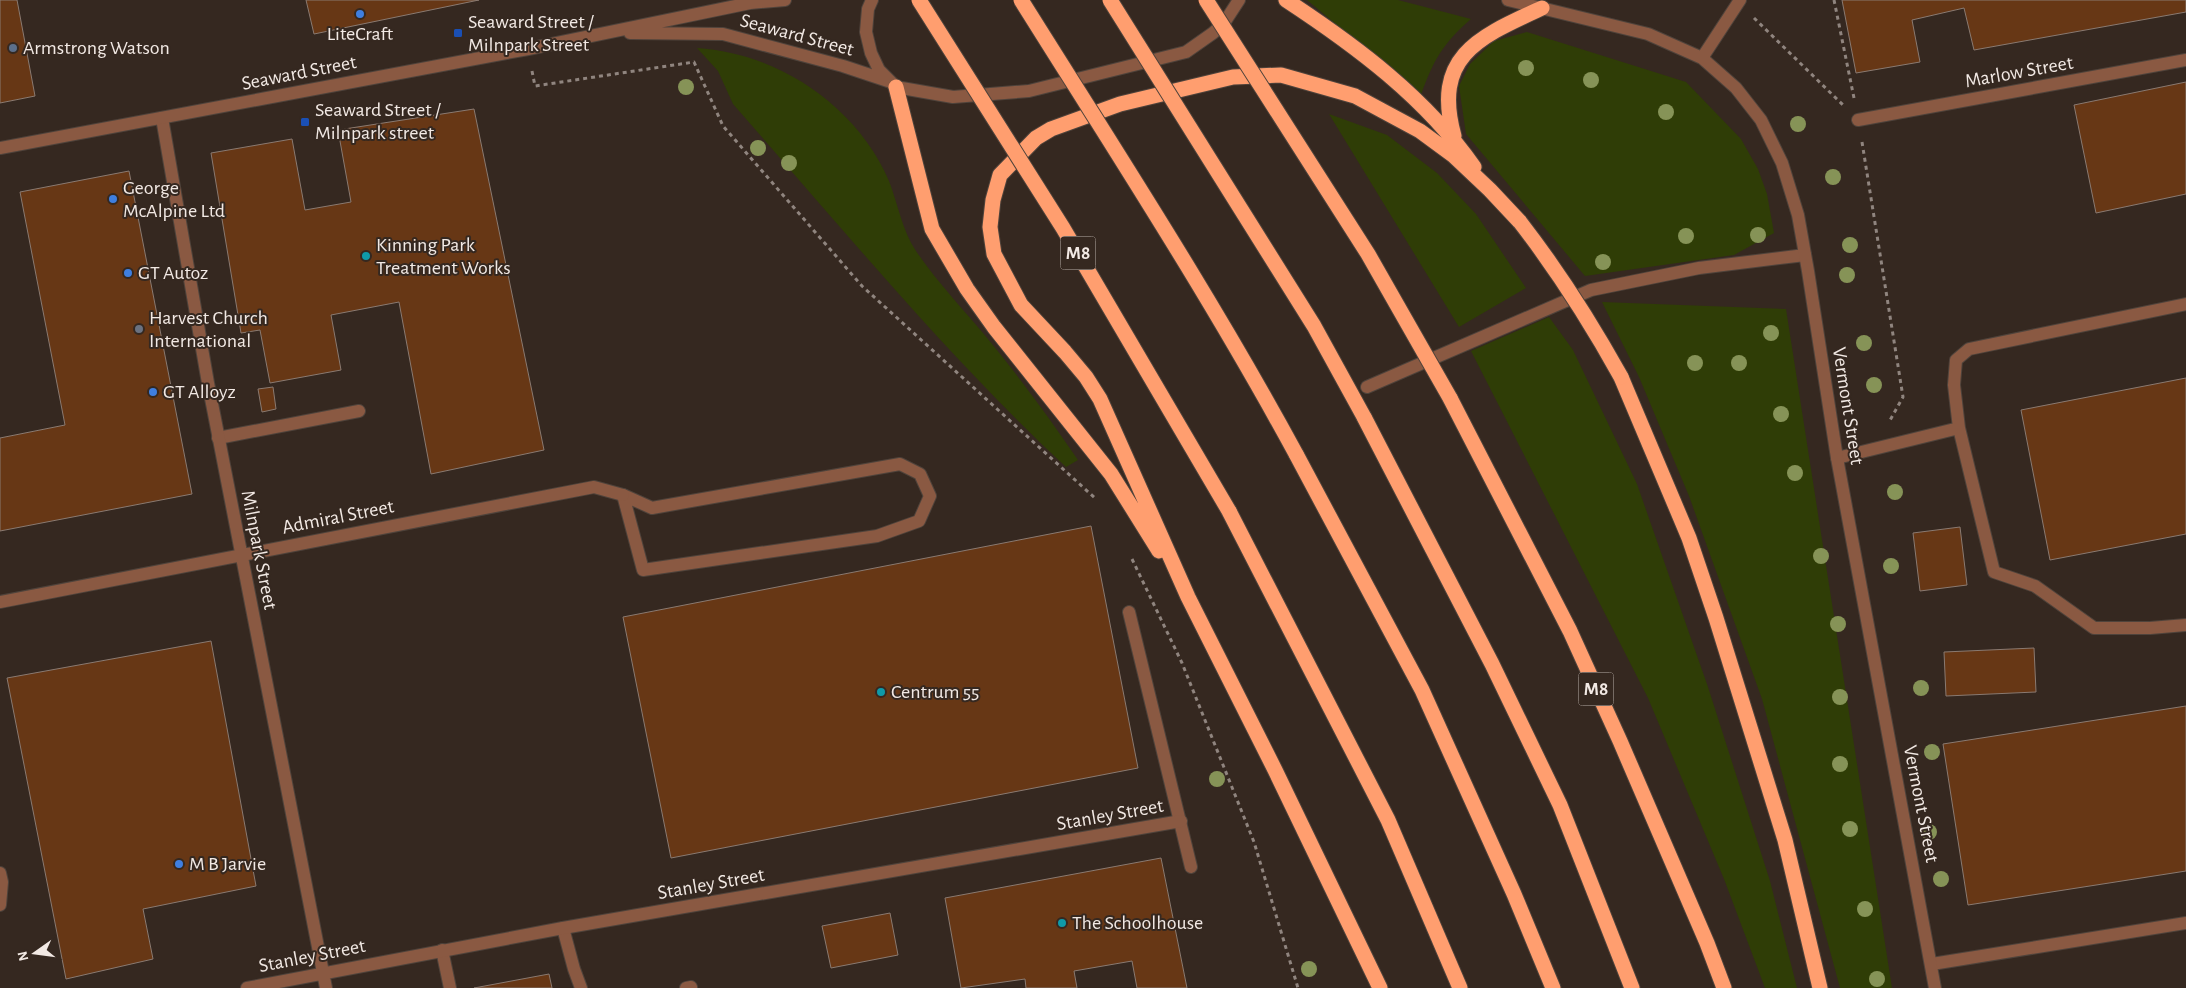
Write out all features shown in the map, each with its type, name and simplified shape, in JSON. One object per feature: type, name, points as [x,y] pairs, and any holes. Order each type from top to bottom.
[{"type":"highway","name":"M8","points":[[919,0],[1063,228],[1229,511],[1388,820],[1460,988]]},
{"type":"highway","points":[[1021,0],[1143,192],[1253,374],[1422,690],[1514,894],[1553,988]]},
{"type":"highway","points":[[1110,0],[1314,326],[1364,417],[1492,664],[1560,805],[1632,988]]},
{"type":"highway","name":"M8","points":[[1206,0],[1368,254],[1450,398],[1570,631],[1620,741],[1707,943],[1724,988]]},
{"type":"highway","points":[[1286,0],[1331,30],[1377,65],[1454,138],[1490,190]]},
{"type":"highway","points":[[1454,138],[1447,113],[1447,91],[1456,66],[1471,48],[1495,30],[1542,8]]},
{"type":"highway","points":[[1380,988],[1280,779],[1188,597],[1100,399],[1086,377],[1065,352],[1021,305],[994,254],[990,227],[992,200],[1000,175],[1036,138],[1051,130],[1120,104],[1233,77],[1281,75],[1354,96],[1420,131],[1454,156],[1490,190],[1520,222],[1550,260],[1621,377],[1689,538],[1785,840],[1820,988]]},
{"type":"highway","points":[[892,84],[932,229],[967,289],[994,327],[1111,474],[1188,597]]},
{"type":"street","name":"Seaward Street","points":[[0,148],[528,48],[750,3],[785,0]]},
{"type":"street","points":[[872,0],[868,9],[866,32],[871,53],[879,70],[892,84]]},
{"type":"street","name":"Seaward Street","points":[[605,33],[723,34],[843,66],[892,84],[953,97],[1030,91],[1186,52],[1204,42],[1224,23],[1239,0]]},
{"type":"street","name":"Vermont Street","points":[[1508,0],[1648,34],[1702,58],[1736,88],[1761,120],[1782,163],[1798,215],[1837,458],[1935,988]]},
{"type":"street","points":[[1702,58],[1740,2]]},
{"type":"street","name":"Marlow Street","points":[[1858,120],[2186,60]]},
{"type":"street","name":"Milnpark Street","points":[[162,118],[218,438],[326,988]]},
{"type":"street","points":[[1367,387],[1591,290],[1699,268],[1805,255]]},
{"type":"street","points":[[2186,304],[1969,349],[1956,360],[1954,385],[1958,428],[1994,572],[2035,586],[2094,628],[2150,628],[2186,625]]},
{"type":"street","points":[[218,438],[359,411]]},
{"type":"street","points":[[1837,458],[1958,428]]},
{"type":"street","name":"Admiral Street","points":[[0,602],[594,487],[623,495],[652,508],[900,464],[920,474],[930,496],[918,521],[877,536],[643,570],[623,495]]},
{"type":"street","points":[[1129,612],[1191,867]]},
{"type":"street","name":"Stanley Street","points":[[247,988],[563,928],[1181,822]]},
{"type":"street","points":[[0,873],[2,882],[0,905]]},
{"type":"street","points":[[1932,964],[2186,923]]},
{"type":"street","points":[[563,928],[581,988]]},
{"type":"street","points":[[442,950],[450,988]]},
{"type":"path","points":[[1834,0],[1858,120],[1903,397],[1873,449]]},
{"type":"path","points":[[1740,2],[1858,120]]},
{"type":"path","points":[[528,48],[535,86],[694,62],[723,126],[862,286],[1103,506]]},
{"type":"path","points":[[1131,557],[1182,664],[1254,842],[1298,988]]},
{"type":"green space","points":[[1307,0],[1398,0],[1471,19],[1453,36],[1440,53],[1421,95]]},
{"type":"green space","points":[[1527,32],[1686,82],[1741,139],[1758,169],[1767,194],[1774,233],[1734,255],[1585,276],[1466,134],[1459,86],[1470,64],[1494,41]]},
{"type":"green space","points":[[697,48],[727,52],[757,60],[785,73],[811,88],[836,107],[857,129],[875,154],[889,181],[904,226],[916,251],[1012,369],[1078,460],[1066,467],[936,335],[733,104],[718,71]]},
{"type":"green space","points":[[1329,114],[1387,135],[1437,173],[1476,214],[1526,288],[1459,327]]},
{"type":"green space","points":[[1602,302],[1786,309],[1892,988],[1840,988],[1762,699],[1689,496],[1639,377]]},
{"type":"green space","points":[[1549,317],[1573,350],[1637,484],[1708,687],[1770,881],[1797,988],[1765,988],[1724,879],[1648,698],[1471,351]]},
{"type":"building","name":"Armstrong Watson","points":[[0,0],[17,0],[35,96],[0,103]]},
{"type":"building","name":"LiteCraft","points":[[306,0],[479,0],[314,34]]},
{"type":"building","points":[[1842,0],[2186,0],[2186,12],[1974,50],[1964,8],[1912,20],[1920,62],[1856,73]]},
{"type":"building","points":[[2186,82],[2186,194],[2096,213],[2074,105]]},
{"type":"building","name":"Kinning Park Treatment Works","points":[[474,109],[544,450],[431,474],[399,302],[331,315],[341,370],[270,383],[260,330],[241,333],[211,153],[292,139],[305,210],[351,202],[338,130]]},
{"type":"building","points":[[129,171],[192,494],[0,531],[0,438],[65,425],[20,192]]},
{"type":"building","points":[[2186,378],[2186,534],[2050,560],[2021,410]]},
{"type":"building","points":[[273,387],[276,409],[262,412],[258,389]]},
{"type":"building","name":"Centrum 55","points":[[1091,526],[1138,768],[671,858],[623,617]]},
{"type":"building","points":[[1960,527],[1967,585],[1920,591],[1913,533]]},
{"type":"building","points":[[211,641],[256,886],[143,909],[153,959],[66,979],[7,678]]},
{"type":"building","points":[[2034,648],[2036,692],[1946,696],[1944,652]]},
{"type":"building","points":[[2186,706],[2186,871],[1968,905],[1943,744]]},
{"type":"building","name":"The Schoolhouse","points":[[1161,858],[1187,988],[1137,988],[1132,961],[1074,971],[1077,988],[1026,988],[1025,979],[961,988],[945,898]]},
{"type":"building","points":[[890,913],[898,955],[831,968],[822,926]]},
{"type":"building","points":[[549,974],[552,988],[474,988]]},
{"type":"place","name":"LiteCraft","points":[[360,14]]},
{"type":"place","name":"Seaward Street / Milnpark Street","points":[[458,33]]},
{"type":"place","name":"Armstrong Watson","points":[[13,48]]},
{"type":"place","name":"Seaward Street / Milnpark street","points":[[305,122]]},
{"type":"place","name":"George McAlpine Ltd","points":[[113,199]]},
{"type":"place","name":"Kinning Park Treatment Works","points":[[366,256]]},
{"type":"place","name":"GT Autoz","points":[[128,273]]},
{"type":"place","name":"Harvest Church International","points":[[139,329]]},
{"type":"place","name":"GT Alloyz","points":[[153,392]]},
{"type":"place","name":"Centrum 55","points":[[881,692]]},
{"type":"place","name":"M B Jarvie","points":[[179,864]]},
{"type":"place","name":"The Schoolhouse","points":[[1062,923]]}]
